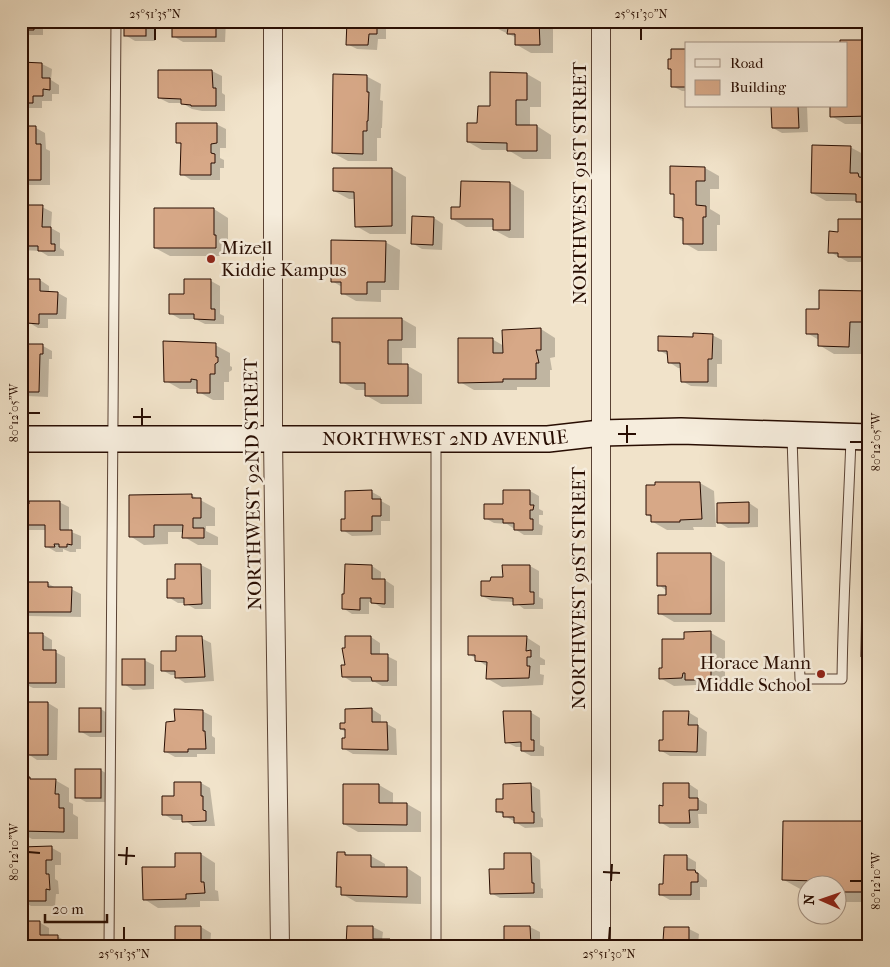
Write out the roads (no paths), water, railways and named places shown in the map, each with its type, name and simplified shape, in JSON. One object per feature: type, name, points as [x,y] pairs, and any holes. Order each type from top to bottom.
[{"type":"street","name":"NORTHWEST 92ND STREET","points":[[273,21],[273,439],[280,946]]},
{"type":"street","name":"NORTHWEST 91ST STREET","points":[[601,21],[601,946]]},
{"type":"street","name":"NORTHWEST 2ND AVENUE","points":[[21,439],[548,439],[601,433],[700,432],[860,436]]},
{"type":"lane","points":[[109,946],[116,21]]},
{"type":"lane","points":[[792,434],[800,679],[842,679],[843,585],[860,436]]},
{"type":"lane","points":[[436,439],[436,946]]},
{"type":"place","name":"Mizell Kiddie Kampus","points":[[211,259]]},
{"type":"place","name":"Horace Mann Middle School","points":[[821,674]]}]
